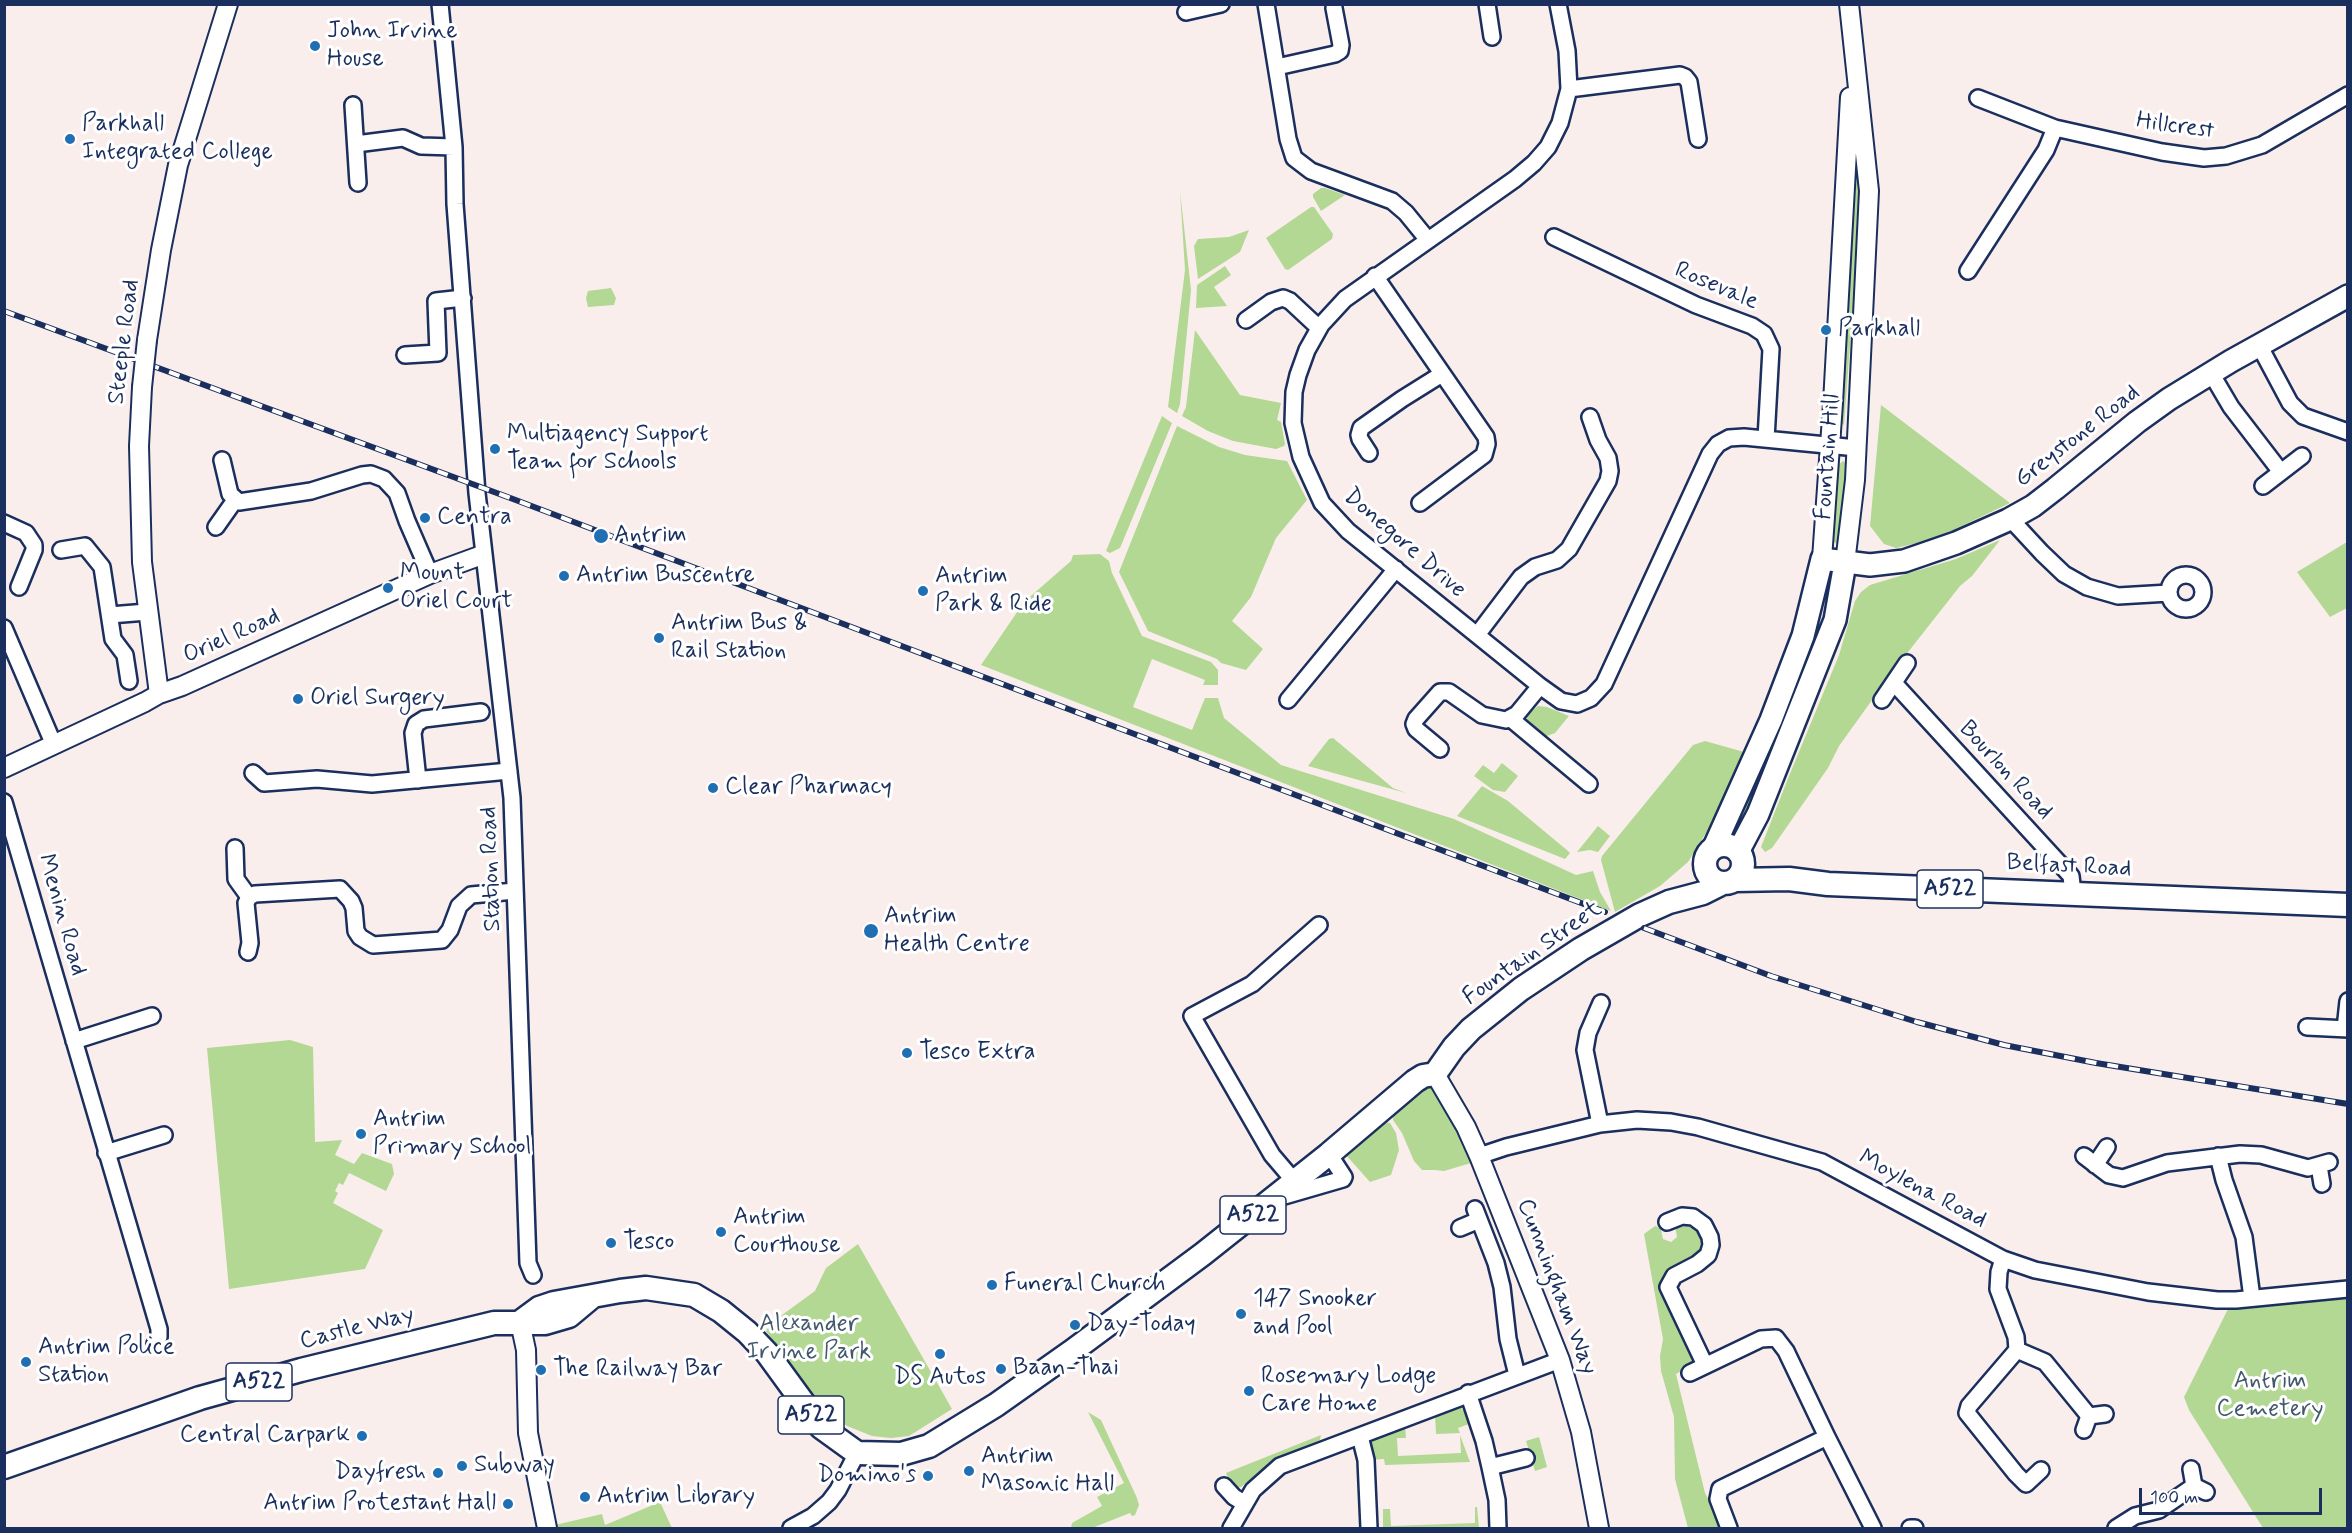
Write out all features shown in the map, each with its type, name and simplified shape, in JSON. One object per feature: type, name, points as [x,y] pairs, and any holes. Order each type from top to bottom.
[{"type":"main road","name":"Greystone Road","points":[[1822,559],[1870,565],[1904,561],[1956,543],[2012,518],[2055,489],[2137,422],[2211,373],[2348,296]]},
{"type":"main road","name":"Fountain Hill","points":[[1709,853],[1771,720],[1803,636],[1822,559]]},
{"type":"main road","name":"Fountain Hill","points":[[1740,854],[1835,620],[1845,563]]},
{"type":"main road","name":"A522","points":[[1709,853],[1726,845],[1740,854]]},
{"type":"main road","points":[[1709,853],[1704,865],[1708,876],[1718,882],[1729,882],[1743,867],[1740,854]]},
{"type":"main road","name":"Fountain Street","points":[[1669,902],[1693,877],[1709,853]]},
{"type":"main road","name":"Belfast Road","points":[[1740,854],[1759,867],[1788,879]]},
{"type":"main road","name":"Belfast Road","points":[[1729,882],[1788,879],[1828,884],[2348,905]]},
{"type":"main road","name":"Fountain Street","points":[[857,1453],[901,1454],[929,1446],[996,1405],[1068,1355],[1295,1182],[1415,1081],[1423,1076],[1435,1074],[1454,1047],[1471,1029],[1552,967],[1640,915],[1669,902],[1703,893],[1729,882]]},
{"type":"main road","name":"Castle Way","points":[[4,1467],[212,1395],[494,1323],[520,1322],[539,1308],[554,1303],[646,1288],[694,1295],[747,1332],[767,1353],[825,1432],[857,1453]]},
{"type":"street","name":"Steeple Road","points":[[159,694],[147,612],[139,516],[142,387],[161,250],[178,165],[228,4]]},
{"type":"street","points":[[405,355],[438,353],[436,301],[463,298],[455,204],[454,147],[440,4]]},
{"type":"street","points":[[1186,12],[1221,4]]},
{"type":"street","points":[[1266,4],[1289,142],[1297,161],[1311,171],[1392,201],[1406,213],[1428,240]]},
{"type":"street","points":[[1487,4],[1492,38]]},
{"type":"street","name":"Donegore Drive","points":[[1558,4],[1567,51],[1569,89],[1558,130],[1540,156],[1515,179],[1345,299],[1319,328],[1304,358],[1294,392],[1293,423],[1301,457],[1316,494],[1331,514],[1396,569],[1557,699],[1573,704],[1585,702],[1604,684],[1712,451],[1720,442],[1729,438],[1744,437],[1857,448]]},
{"type":"street","name":"Fountain Hill","points":[[1845,563],[1857,448],[1869,191],[1849,4]]},
{"type":"street","points":[[1277,67],[1340,51],[1341,45],[1334,8]]},
{"type":"street","name":"Fountain Hill","points":[[1822,559],[1831,444],[1854,46]]},
{"type":"street","points":[[1569,89],[1680,75],[1689,82],[1698,139]]},
{"type":"street","name":"Hillcrest","points":[[1978,98],[2055,128],[2195,158],[2226,156],[2262,145],[2348,95]]},
{"type":"street","points":[[353,105],[358,183]]},
{"type":"street","points":[[1968,271],[2046,150],[2055,128]]},
{"type":"street","points":[[356,144],[404,138],[421,146],[454,147]]},
{"type":"street","name":"Rosevale","points":[[1554,237],[1696,305],[1752,326],[1764,334],[1771,349],[1766,439]]},
{"type":"street","points":[[1375,276],[1486,437],[1484,455],[1420,503]]},
{"type":"street","name":"Station Road","points":[[463,298],[482,555],[512,798],[528,1263],[533,1275]]},
{"type":"street","points":[[1246,320],[1271,302],[1283,298],[1292,303],[1319,328]]},
{"type":"street","points":[[2259,345],[2290,404],[2303,416],[2348,432]]},
{"type":"street","points":[[2211,373],[2231,407],[2281,472]]},
{"type":"street","points":[[1369,453],[1360,439],[1362,428],[1402,399],[1443,374]]},
{"type":"street","points":[[1478,635],[1521,577],[1535,567],[1557,560],[1569,549],[1608,481],[1610,471],[1608,458],[1598,440],[1590,417]]},
{"type":"street","points":[[2263,486],[2302,456]]},
{"type":"street","points":[[222,460],[228,488],[235,500],[244,503],[311,491],[362,475],[377,476],[388,482],[397,493],[406,521],[430,574]]},
{"type":"street","points":[[216,527],[235,500]]},
{"type":"street","points":[[2012,518],[2042,553],[2064,574],[2087,587],[2118,596],[2169,593]]},
{"type":"street","points":[[4,524],[26,533],[34,545],[19,587]]},
{"type":"street","points":[[61,550],[85,546],[102,567],[113,639],[126,657],[129,681]]},
{"type":"street","name":"Oriel Road","points":[[4,768],[159,694],[182,686],[430,574],[482,555]]},
{"type":"street","points":[[1288,700],[1396,569]]},
{"type":"street","points":[[110,615],[147,612]]},
{"type":"street","points":[[4,628],[54,745]]},
{"type":"street","points":[[1882,699],[1907,663]]},
{"type":"street","name":"Bourlon Road","points":[[1894,683],[2071,876],[2073,893]]},
{"type":"street","points":[[1440,749],[1416,729],[1414,724],[1440,692],[1449,692],[1474,711],[1489,718],[1502,720],[1511,719],[1524,707],[1540,686]]},
{"type":"street","points":[[418,780],[413,733],[416,724],[424,719],[481,712]]},
{"type":"street","points":[[1511,719],[1589,784]]},
{"type":"street","points":[[254,773],[264,783],[317,778],[364,784],[509,771]]},
{"type":"street","name":"Menin Road","points":[[4,802],[159,1329],[159,1337],[155,1344]]},
{"type":"street","points":[[235,848],[236,879],[249,897]]},
{"type":"street","points":[[248,952],[250,943],[246,903],[249,897],[255,894],[340,889],[354,908],[356,931],[360,937],[373,945],[442,940],[450,930],[459,906],[471,895],[515,891]]},
{"type":"street","points":[[1295,1182],[1272,1155],[1192,1016],[1252,984],[1319,925]]},
{"type":"street","points":[[2307,1027],[2346,1029],[2348,1001]]},
{"type":"street","points":[[1600,1124],[1585,1046],[1601,1003]]},
{"type":"street","points":[[74,1041],[152,1016]]},
{"type":"street","name":"Cunningham Way","points":[[1435,1074],[1466,1127],[1479,1156],[1560,1359],[1581,1432],[1599,1528]]},
{"type":"street","name":"Moylena Road","points":[[1479,1156],[1600,1124],[1637,1120],[1698,1127],[1822,1162],[2003,1259],[2035,1270],[2148,1292],[2217,1300],[2348,1289]]},
{"type":"street","points":[[106,1153],[164,1135]]},
{"type":"street","points":[[2107,1147],[2090,1160],[2109,1175],[2123,1178],[2167,1163],[2253,1154],[2284,1160],[2302,1167],[2324,1164],[2322,1184]]},
{"type":"street","name":"Fountain Street","points":[[1273,1199],[1343,1179],[1344,1177],[1329,1154]]},
{"type":"street","points":[[2218,1156],[2244,1237],[2252,1298]]},
{"type":"street","points":[[1460,1228],[1477,1214],[1496,1263],[1502,1287],[1508,1339],[1517,1375]]},
{"type":"street","points":[[1667,1222],[1682,1216],[1693,1217],[1704,1225],[1710,1237],[1711,1245],[1708,1255],[1697,1264],[1674,1276],[1668,1287],[1705,1365]]},
{"type":"street","points":[[2003,1259],[1999,1272],[1998,1289],[2016,1337],[2017,1350],[1969,1406],[1967,1413],[2026,1484],[2042,1470]]},
{"type":"street","points":[[520,1322],[526,1350],[528,1425],[535,1459],[535,1476],[547,1528]]},
{"type":"street","points":[[1690,1373],[1761,1340],[1776,1338],[1786,1351],[1873,1528]]},
{"type":"street","points":[[2017,1350],[2044,1362],[2093,1420]]},
{"type":"street","points":[[1231,1528],[1244,1503],[1261,1482],[1281,1466],[1560,1359]]},
{"type":"street","points":[[1468,1393],[1490,1467],[1497,1500],[1498,1528]]},
{"type":"street","points":[[1360,1436],[1366,1460],[1369,1528]]},
{"type":"street","points":[[1729,1528],[1718,1499],[1718,1492],[1723,1487],[1827,1437]]},
{"type":"street","points":[[791,1528],[813,1516],[829,1502],[838,1490],[857,1453]]},
{"type":"street","points":[[1490,1467],[1526,1458]]},
{"type":"street","points":[[2116,1528],[2135,1516],[2159,1510],[2200,1489],[2191,1469]]},
{"type":"street","points":[[1224,1486],[1234,1497],[1244,1503]]},
{"type":"street","points":[[1910,1528],[1915,1528]]},
{"type":"green space","points":[[1856,129],[1859,129],[1862,235],[1852,319],[1844,425],[1839,422]]},
{"type":"green space","points":[[1321,188],[1345,195],[1321,211],[1313,194]]},
{"type":"green space","points":[[1180,191],[1191,290],[1180,404],[1177,413],[1168,407],[1185,270]]},
{"type":"green space","points":[[1314,207],[1333,234],[1332,239],[1288,270],[1285,269],[1266,238]]},
{"type":"green space","points":[[1249,230],[1240,252],[1198,279],[1194,246],[1198,239],[1229,237]]},
{"type":"green space","points":[[1225,266],[1231,275],[1214,287],[1227,306],[1196,308],[1197,285]]},
{"type":"green space","points":[[611,288],[616,298],[614,305],[588,307],[586,298],[588,291]]},
{"type":"green space","points":[[1195,330],[1240,395],[1281,403],[1277,420],[1281,422],[1284,446],[1276,449],[1233,441],[1208,431],[1182,416],[1186,407]]},
{"type":"green space","points":[[1881,405],[2010,503],[1934,539],[1896,548],[1884,544],[1870,526]]},
{"type":"green space","points":[[1162,416],[1172,423],[1120,548],[1110,553],[1106,551]]},
{"type":"green space","points":[[1177,426],[1219,447],[1245,455],[1287,461],[1307,500],[1276,538],[1251,597],[1232,621],[1263,649],[1246,670],[1221,663],[1217,659],[1148,631],[1119,572]]},
{"type":"green space","points":[[1843,461],[1849,466],[1841,544],[1838,545],[1832,540],[1836,467]]},
{"type":"green space","points":[[2000,540],[1972,576],[1960,586],[1890,675],[1839,746],[1828,768],[1772,848],[1765,852],[1761,847],[1839,655],[1855,601],[1861,592],[1870,585],[1956,559]]},
{"type":"green space","points":[[2347,542],[2347,608],[2330,617],[2297,572]]},
{"type":"green space","points":[[1100,554],[1109,561],[1112,573],[1142,636],[1211,662],[1218,670],[1218,685],[1203,685],[1205,680],[1152,659],[1133,707],[1192,730],[1205,698],[1218,698],[1224,718],[1281,765],[1454,819],[1576,875],[1593,871],[1600,892],[1611,911],[981,665],[1024,602],[1071,561],[1073,555]]},
{"type":"green space","points":[[1832,581],[1829,615],[1737,839],[1732,838],[1730,836],[1809,659],[1824,615]]},
{"type":"green space","points":[[1538,706],[1547,707],[1569,716],[1555,733],[1544,737],[1527,723],[1527,715]]},
{"type":"green space","points":[[1333,738],[1393,788],[1406,793],[1308,766],[1329,739]]},
{"type":"green space","points":[[1705,741],[1744,752],[1709,828],[1688,862],[1660,886],[1615,912],[1601,860],[1602,856],[1693,745]]},
{"type":"green space","points":[[1502,763],[1518,776],[1505,792],[1493,790],[1474,776],[1483,765],[1494,773]]},
{"type":"green space","points":[[1482,786],[1508,801],[1570,853],[1565,859],[1457,816]]},
{"type":"green space","points":[[1598,826],[1610,836],[1598,852],[1590,850],[1577,852]]},
{"type":"green space","points":[[290,1040],[313,1047],[315,1142],[342,1140],[335,1155],[354,1164],[362,1153],[392,1164],[394,1174],[386,1191],[349,1173],[343,1185],[339,1183],[335,1191],[338,1193],[333,1203],[383,1230],[365,1269],[229,1289],[207,1048]]},
{"type":"green space","points":[[1429,1087],[1437,1090],[1471,1163],[1444,1171],[1422,1170],[1414,1161],[1402,1133],[1393,1120],[1393,1115]]},
{"type":"green space","points":[[1385,1122],[1390,1123],[1396,1133],[1399,1150],[1391,1175],[1370,1182],[1345,1154]]},
{"type":"green space","points":[[1682,1219],[1702,1229],[1704,1247],[1699,1255],[1666,1272],[1663,1278],[1663,1293],[1695,1357],[1690,1366],[1676,1374],[1705,1493],[1724,1528],[1688,1528],[1675,1479],[1674,1417],[1661,1371],[1660,1356],[1663,1339],[1644,1234],[1655,1226],[1661,1230],[1663,1239],[1671,1242],[1677,1237],[1675,1225]]},
{"type":"green space","name":"Alexander Irvine Park","points":[[858,1244],[952,1409],[909,1436],[891,1438],[872,1436],[847,1426],[823,1410],[766,1331],[771,1323],[815,1291],[826,1268]]},
{"type":"green space","name":"Antrim Cemetery","points":[[2324,1294],[2347,1294],[2347,1528],[2263,1528],[2189,1410],[2184,1397],[2228,1309]]},
{"type":"green space","points":[[1455,1407],[1461,1408],[1467,1415],[1469,1424],[1458,1428],[1460,1433],[1436,1434],[1435,1414]]},
{"type":"green space","points":[[1088,1412],[1101,1420],[1139,1505],[1135,1515],[1132,1516],[1130,1513],[1092,1528],[1071,1528],[1072,1523],[1102,1506],[1097,1497],[1124,1483]]},
{"type":"green space","points":[[1405,1425],[1406,1438],[1397,1438],[1398,1456],[1461,1453],[1460,1435],[1470,1462],[1385,1465],[1384,1459],[1370,1460],[1369,1448],[1372,1438]]},
{"type":"green space","points":[[1321,1435],[1320,1440],[1276,1458],[1241,1487],[1234,1489],[1231,1487],[1226,1473]]},
{"type":"green space","points":[[1539,1437],[1547,1467],[1535,1471],[1526,1441]]},
{"type":"green space","points":[[660,1502],[672,1528],[557,1528],[555,1525],[602,1514],[605,1525]]},
{"type":"green space","points":[[1475,1507],[1477,1507],[1479,1528],[1383,1528],[1383,1509],[1390,1509],[1391,1526],[1475,1523]]},
{"type":"railway","points":[[4,311],[513,499],[1605,912]]},
{"type":"railway","points":[[1644,928],[1771,976],[1917,1022],[2004,1045],[2096,1063],[2348,1104]]},
{"type":"place","name":"John Irvine House","points":[[315,46]]},
{"type":"place","name":"Parkhall Integrated College","points":[[70,139]]},
{"type":"place","name":"Parkhall","points":[[1826,330]]},
{"type":"place","name":"Multiagency Support Team for Schools","points":[[495,449]]},
{"type":"place","name":"Centra","points":[[425,518]]},
{"type":"place","name":"Antrim","points":[[601,536]]},
{"type":"place","name":"Antrim Buscentre","points":[[564,576]]},
{"type":"place","name":"Mount Oriel Court","points":[[388,588]]},
{"type":"place","name":"Antrim Park & Ride","points":[[923,591]]},
{"type":"place","name":"Antrim Bus & Rail Station","points":[[659,638]]},
{"type":"place","name":"Oriel Surgery","points":[[298,699]]},
{"type":"place","name":"Clear Pharmacy","points":[[713,788]]},
{"type":"place","name":"Antrim Health Centre","points":[[871,931]]},
{"type":"place","name":"Tesco Extra","points":[[907,1053]]},
{"type":"place","name":"Antrim Primary School","points":[[361,1134]]},
{"type":"place","name":"Antrim Courthouse","points":[[721,1232]]},
{"type":"place","name":"Tesco","points":[[611,1243]]},
{"type":"place","name":"Funeral Church","points":[[992,1285]]},
{"type":"place","name":"147 Snooker and Pool","points":[[1241,1314]]},
{"type":"place","name":"Day-Today","points":[[1075,1325]]},
{"type":"place","name":"DS Autos","points":[[940,1354]]},
{"type":"place","name":"Antrim Police Station","points":[[26,1362]]},
{"type":"place","name":"Baan-Thai","points":[[1001,1369]]},
{"type":"place","name":"The Railway Bar","points":[[541,1370]]},
{"type":"place","name":"Rosemary Lodge Care Home","points":[[1249,1391]]},
{"type":"place","name":"Central Carpark","points":[[362,1436]]},
{"type":"place","name":"Subway","points":[[462,1466]]},
{"type":"place","name":"Antrim Masonic Hall","points":[[969,1471]]},
{"type":"place","name":"Dayfresh","points":[[438,1473]]},
{"type":"place","name":"Domino's","points":[[928,1476]]},
{"type":"place","name":"Antrim Library","points":[[585,1497]]},
{"type":"place","name":"Antrim Protestant Hall","points":[[508,1504]]}]
